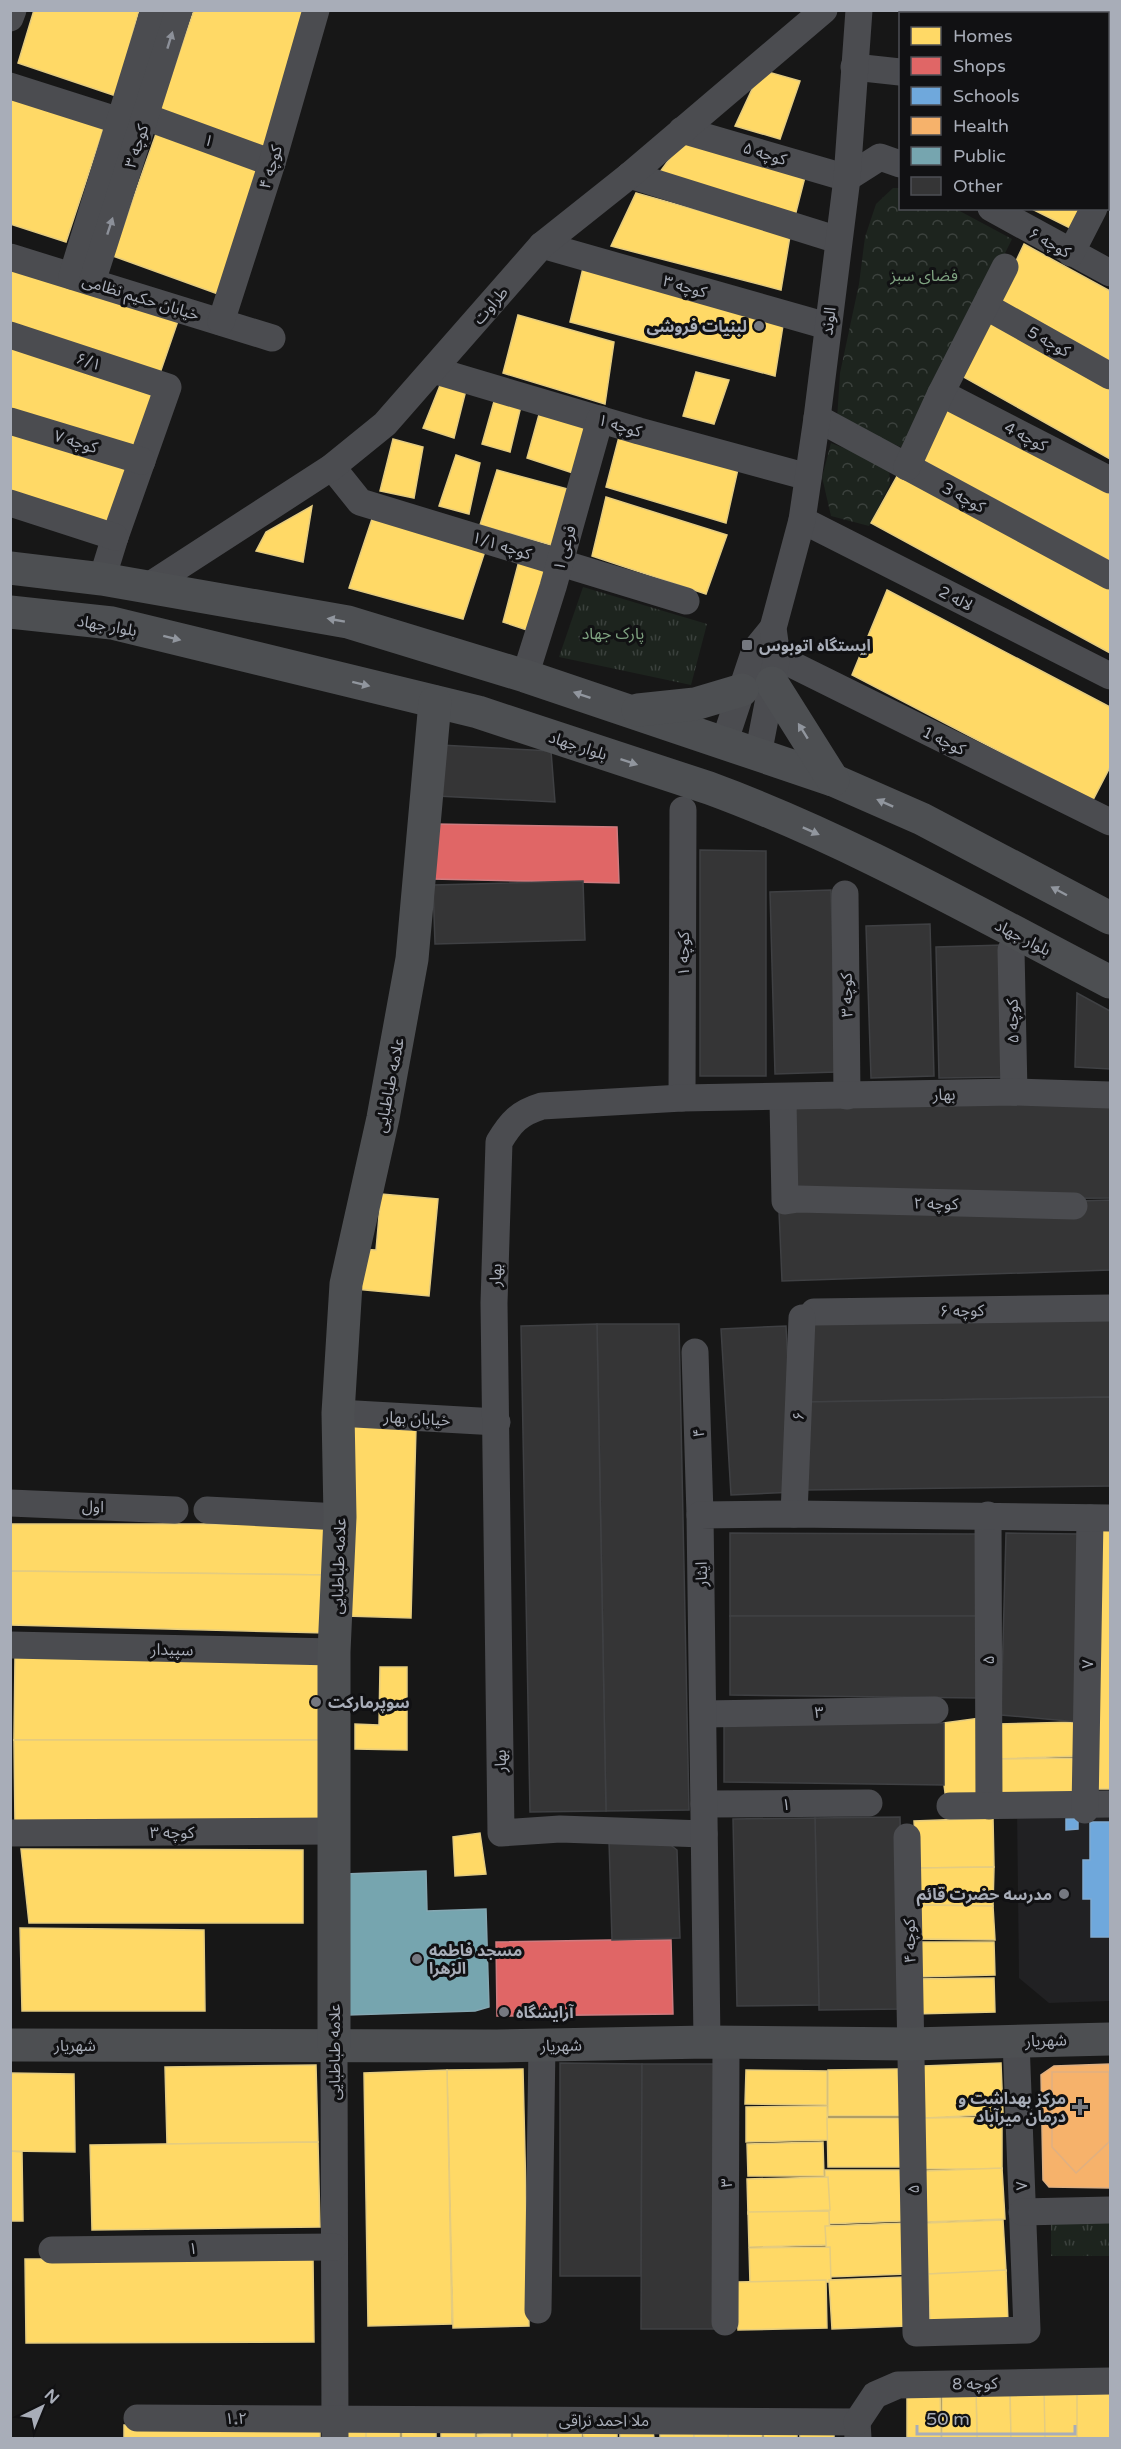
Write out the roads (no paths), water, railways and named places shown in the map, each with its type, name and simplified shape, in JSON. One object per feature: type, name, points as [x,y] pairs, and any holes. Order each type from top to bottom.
[{"type":"main road","points":[[10,568],[102,579],[348,622],[525,676],[833,780],[922,819],[1110,918]]},
{"type":"main road","name":"بلوار جهاد","points":[[10,612],[112,623],[478,712],[709,788],[841,844],[1110,982]]},
{"type":"main road","points":[[629,711],[695,704],[764,677],[833,780]]},
{"type":"main road","name":"علامه طباطبایی","points":[[334,2045],[334,1653],[340,1517],[338,1413],[346,1284],[383,1118],[412,959],[435,702]]},
{"type":"main road","points":[[709,788],[724,743]]},
{"type":"main road","points":[[743,801],[758,755]]},
{"type":"main road","name":"شهریار","points":[[10,2045],[911,2044],[1110,2038]]},
{"type":"street","points":[[10,18],[13,10]]},
{"type":"street","name":"کوچه ۳","points":[[133,119],[154,10]]},
{"type":"street","name":"کوچه ۳","points":[[82,279],[133,119],[179,10]]},
{"type":"street","name":"کوچه ۴","points":[[221,322],[272,163],[316,10]]},
{"type":"street","name":"طراوت","points":[[147,587],[332,467],[385,424],[542,245],[630,175],[824,10]]},
{"type":"street","name":"الوند","points":[[758,755],[764,677],[773,628],[802,520],[817,418],[847,178],[859,10]]},
{"type":"street","points":[[854,67],[899,72]]},
{"type":"street","name":"۱","points":[[10,86],[133,119],[272,163]]},
{"type":"street","name":"کوچه ۵","points":[[682,130],[847,178]]},
{"type":"street","points":[[847,178],[880,157],[899,164]]},
{"type":"street","points":[[630,175],[838,240]]},
{"type":"street","name":"کوچه ۶","points":[[995,210],[1110,273]]},
{"type":"street","points":[[1071,253],[1093,210]]},
{"type":"street","name":"کوچه ۳","points":[[542,245],[827,326]]},
{"type":"street","name":"خیابان حکیم نظامی","points":[[12,262],[82,279],[272,338]]},
{"type":"street","points":[[907,467],[941,393],[1005,267]]},
{"type":"street","name":"کوچه 5","points":[[987,306],[1110,376]]},
{"type":"street","name":"۶/۱","points":[[10,335],[168,387],[142,461]]},
{"type":"street","name":"کوچه ۱","points":[[433,370],[808,477]]},
{"type":"street","name":"کوچه 4","points":[[941,393],[1108,472]]},
{"type":"street","name":"کوچه 3","points":[[817,418],[1110,576]]},
{"type":"street","name":"فرعی ۱","points":[[525,676],[560,563],[600,419]]},
{"type":"street","name":"کوچه ۷","points":[[10,421],[142,461]]},
{"type":"street","points":[[102,579],[142,461]]},
{"type":"street","name":"کوچه ۱/۱","points":[[332,467],[360,502],[686,601]]},
{"type":"street","points":[[10,503],[115,537]]},
{"type":"street","name":"لاله 2","points":[[802,520],[1110,676]]},
{"type":"street","name":"الوند","points":[[724,743],[764,677],[755,650],[773,628]]},
{"type":"street","name":"کوچه 1","points":[[764,677],[1110,822]]},
{"type":"street","name":"کوچه ۱","points":[[682,1098],[683,810]]},
{"type":"street","name":"کوچه ۳","points":[[845,894],[847,1096]]},
{"type":"street","name":"کوچه ۵","points":[[1011,950],[1014,1092]]},
{"type":"street","name":"بهار","points":[[704,1834],[560,1829],[501,1833],[494,1302],[499,1142],[507,1128],[524,1111],[542,1106],[682,1098],[1014,1092],[1110,1095]]},
{"type":"street","name":"کوچه ۲","points":[[791,1097],[783,1102],[784,1201],[798,1199],[1074,1206]]},
{"type":"street","name":"کوچه ۶","points":[[808,1315],[1110,1308]]},
{"type":"street","name":"۶","points":[[794,1514],[808,1315]]},
{"type":"street","name":"۴","points":[[695,1352],[700,1515]]},
{"type":"street","name":"خیابان بهار","points":[[338,1413],[497,1422]]},
{"type":"street","name":"اول","points":[[10,1503],[175,1510]]},
{"type":"street","points":[[207,1510],[340,1517]]},
{"type":"street","points":[[700,1515],[988,1515],[1100,1518]]},
{"type":"street","name":"ایثار","points":[[700,1515],[704,1834],[717,2043]]},
{"type":"street","name":"۵","points":[[988,1515],[989,1806]]},
{"type":"street","name":"۷","points":[[1093,1806],[1100,1518]]},
{"type":"street","name":"سپیدار","points":[[10,1645],[334,1653]]},
{"type":"street","name":"۳","points":[[704,1714],[935,1710]]},
{"type":"street","name":"۱","points":[[704,1804],[869,1803]]},
{"type":"street","points":[[950,1806],[1093,1806]]},
{"type":"street","name":"کوچه ۳","points":[[10,1833],[333,1831]]},
{"type":"street","name":"کوچه ۴","points":[[907,1837],[911,2044]]},
{"type":"street","name":"۷","points":[[1016,2041],[1027,2330]]},
{"type":"street","name":"۳","points":[[717,2043],[725,2322]]},
{"type":"street","name":"۵","points":[[911,2044],[916,2333],[1027,2330]]},
{"type":"street","name":"علامه طباطبایی","points":[[334,2045],[335,2428]]},
{"type":"street","points":[[538,2310],[542,2045]]},
{"type":"street","points":[[1022,2212],[1110,2210]]},
{"type":"street","name":"۱","points":[[52,2250],[334,2247]]},
{"type":"street","name":"کوچه 8","points":[[857,2430],[875,2395],[898,2385],[1110,2381]]},
{"type":"street","name":"۱.۲","points":[[137,2418],[335,2428]]},
{"type":"street","name":"ملا احمد نراقی","points":[[335,2428],[857,2430]]},
{"type":"place","name":"لبنیات فروشی","points":[[759,326]]},
{"type":"place","name":"ایستگاه اتوبوس","points":[[747,645]]},
{"type":"place","name":"سوپرمارکت","points":[[316,1702]]},
{"type":"place","name":"مدرسه حضرت قائم","points":[[1064,1894]]},
{"type":"place","name":"مسجد فاطمه الزهرا","points":[[417,1959]]},
{"type":"place","name":"آرایشگاه","points":[[504,2012]]},
{"type":"place","name":"مرکز بهداشت و درمان میرآباد","points":[[1080,2107]]},
{"type":"park label","name":"فضای سبز","points":[[924,275]]},
{"type":"park label","name":"پارک جهاد","points":[[613,633]]}]
